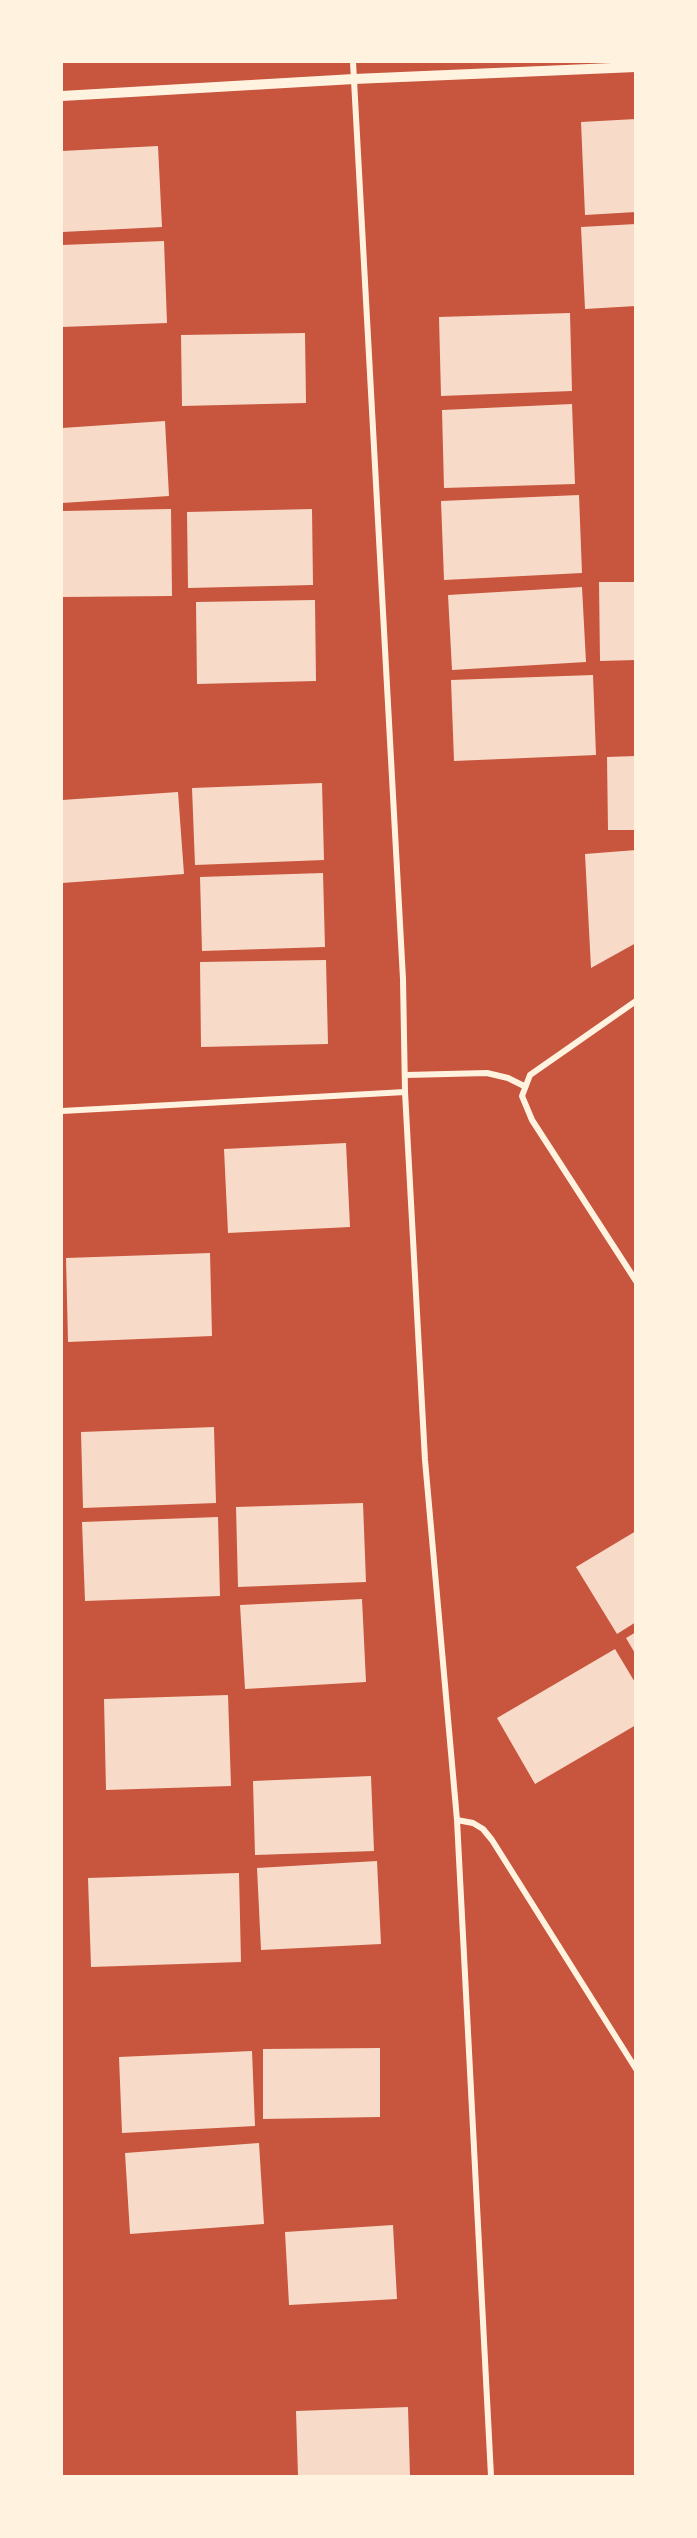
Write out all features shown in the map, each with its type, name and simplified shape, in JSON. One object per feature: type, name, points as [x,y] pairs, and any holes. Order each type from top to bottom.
[{"type":"street","points":[[353,62],[403,967],[405,1092],[425,1461],[457,1820],[491,2476]]},
{"type":"street","points":[[62,96],[354,79],[636,67]]},
{"type":"street","points":[[636,1001],[530,1075],[522,1096],[532,1120],[636,1281]]},
{"type":"street","points":[[406,1075],[487,1073],[508,1078],[524,1086]]},
{"type":"street","points":[[62,1111],[405,1092]]},
{"type":"street","points":[[457,1820],[472,1823],[483,1829],[492,1840],[636,2069]]},
{"type":"building","points":[[636,119],[636,212],[585,215],[581,122]]},
{"type":"building","points":[[158,146],[162,227],[62,232],[62,151]]},
{"type":"building","points":[[636,224],[636,306],[585,309],[581,227]]},
{"type":"building","points":[[164,241],[167,323],[62,327],[62,245]]},
{"type":"building","points":[[570,313],[572,391],[441,396],[439,317]]},
{"type":"building","points":[[305,333],[306,403],[182,406],[181,335]]},
{"type":"building","points":[[572,404],[575,484],[444,488],[442,410]]},
{"type":"building","points":[[165,421],[169,496],[62,503],[62,428]]},
{"type":"building","points":[[579,495],[582,573],[444,580],[441,501]]},
{"type":"building","points":[[171,509],[172,596],[62,597],[62,511]]},
{"type":"building","points":[[312,509],[313,585],[188,588],[187,512]]},
{"type":"building","points":[[599,582],[636,582],[636,660],[600,661]]},
{"type":"building","points":[[582,587],[586,662],[452,670],[448,595]]},
{"type":"building","points":[[315,600],[316,681],[197,684],[196,602]]},
{"type":"building","points":[[593,675],[596,755],[454,761],[451,680]]},
{"type":"building","points":[[636,756],[636,830],[608,830],[607,757]]},
{"type":"building","points":[[322,783],[324,860],[195,865],[192,788]]},
{"type":"building","points":[[178,792],[184,874],[62,883],[62,800]]},
{"type":"building","points":[[636,850],[636,943],[591,968],[585,854]]},
{"type":"building","points":[[323,873],[325,947],[202,951],[200,877]]},
{"type":"building","points":[[326,960],[328,1044],[201,1047],[200,962]]},
{"type":"building","points":[[346,1143],[350,1227],[228,1233],[224,1149]]},
{"type":"building","points":[[210,1253],[212,1336],[68,1342],[66,1258]]},
{"type":"building","points":[[214,1427],[216,1503],[83,1508],[81,1432]]},
{"type":"building","points":[[363,1503],[366,1582],[238,1587],[236,1507]]},
{"type":"building","points":[[218,1517],[220,1596],[85,1601],[82,1522]]},
{"type":"building","points":[[636,1531],[636,1622],[617,1634],[576,1567]]},
{"type":"building","points":[[362,1599],[366,1682],[245,1689],[240,1605]]},
{"type":"building","points":[[636,1632],[636,1655],[626,1638]]},
{"type":"building","points":[[615,1649],[636,1684],[636,1725],[535,1784],[497,1718]]},
{"type":"building","points":[[228,1695],[231,1786],[106,1790],[104,1699]]},
{"type":"building","points":[[371,1776],[374,1851],[255,1855],[253,1781]]},
{"type":"building","points":[[377,1861],[381,1944],[261,1950],[257,1868]]},
{"type":"building","points":[[239,1873],[241,1962],[91,1967],[88,1878]]},
{"type":"building","points":[[380,2048],[380,2117],[263,2119],[263,2049]]},
{"type":"building","points":[[252,2051],[255,2126],[122,2133],[119,2057]]},
{"type":"building","points":[[259,2143],[264,2224],[130,2234],[125,2153]]},
{"type":"building","points":[[393,2225],[397,2299],[289,2305],[285,2232]]},
{"type":"building","points":[[408,2407],[410,2476],[298,2476],[296,2411]]}]
